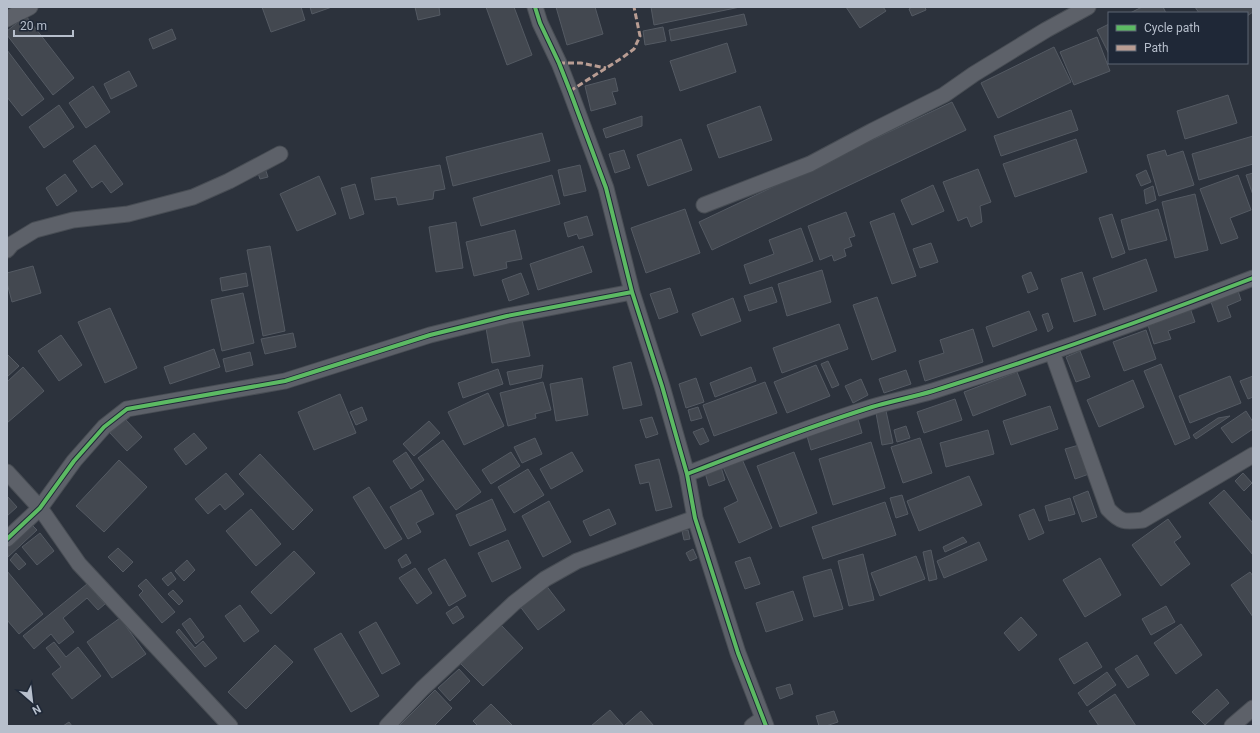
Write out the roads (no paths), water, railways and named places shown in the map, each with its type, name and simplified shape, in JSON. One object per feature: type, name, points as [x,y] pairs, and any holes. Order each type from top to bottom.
[{"type":"street","points":[[7,19],[30,7]]},
{"type":"street","points":[[535,7],[540,23],[559,63],[570,91],[606,188],[632,292],[662,386],[687,474],[695,518],[761,723]]},
{"type":"street","points":[[704,205],[810,164],[944,95],[974,74],[1046,30],[1088,7]]},
{"type":"street","points":[[7,250],[12,244],[35,230],[73,220],[128,214],[193,197],[229,181],[280,154]]},
{"type":"street","points":[[687,474],[766,443],[859,412],[931,392],[1052,352],[1137,322],[1253,278]]},
{"type":"street","points":[[7,539],[40,508],[74,461],[104,427],[127,409],[285,381],[430,335],[507,316],[632,292]]},
{"type":"street","points":[[1052,352],[1108,509],[1117,518],[1128,522],[1143,520],[1253,455]]},
{"type":"street","points":[[7,472],[40,508],[79,564],[230,726]]},
{"type":"street","points":[[387,726],[422,689],[514,603],[545,579],[577,561],[695,518]]},
{"type":"street","points":[[1232,726],[1253,708]]}]
